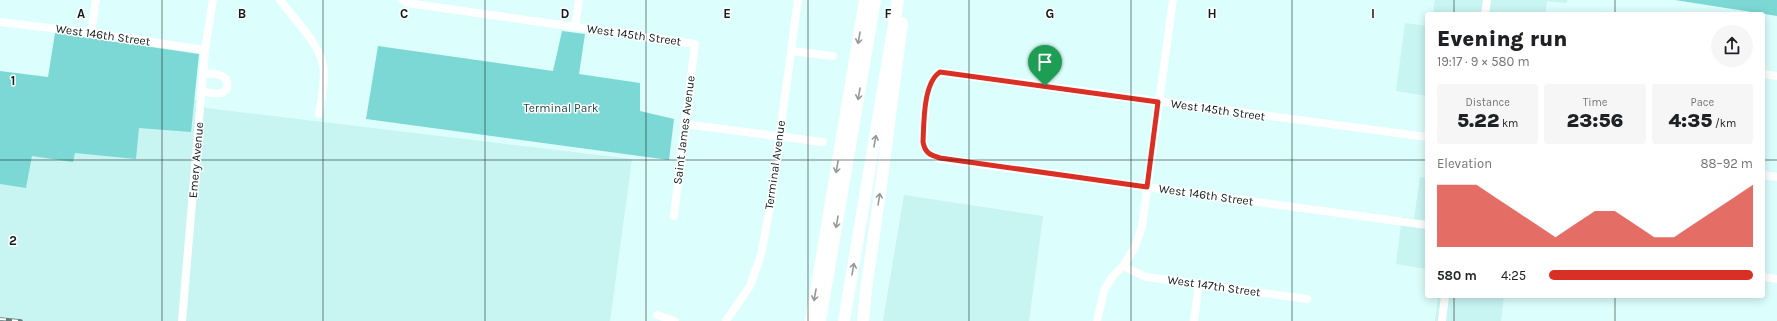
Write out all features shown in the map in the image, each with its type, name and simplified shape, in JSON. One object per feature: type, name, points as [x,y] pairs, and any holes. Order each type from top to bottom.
[{"type":"highway","points":[[811,321],[865,0]]},
{"type":"highway","points":[[820,321],[875,0]]},
{"type":"highway","points":[[844,321],[898,0]]},
{"type":"highway","points":[[863,321],[899,51],[903,0]]},
{"type":"street","points":[[91,33],[96,0]]},
{"type":"street","name":"Emery Avenue","points":[[182,321],[205,50],[213,0]]},
{"type":"street","points":[[280,0],[315,46],[323,64],[323,86],[319,114]]},
{"type":"street","points":[[575,27],[579,0]]},
{"type":"street","name":"Terminal Avenue","points":[[726,321],[750,286],[761,255],[770,207],[798,0]]},
{"type":"street","points":[[1097,321],[1104,291],[1112,277],[1123,266],[1135,247],[1142,226],[1173,0]]},
{"type":"street","points":[[1485,12],[1487,0]]},
{"type":"street","name":"West 145th Street","points":[[405,1],[695,44]]},
{"type":"street","name":"West 146th Street","points":[[0,22],[91,33],[205,50]]},
{"type":"street","name":"Saint James Avenue","points":[[674,216],[684,124],[695,44]]},
{"type":"street","points":[[791,51],[833,56]]},
{"type":"street","name":"West 145th Street","points":[[925,117],[928,91],[934,76],[940,72],[1425,137]]},
{"type":"street","points":[[202,91],[219,94],[225,91],[228,86],[227,80],[222,76],[203,73]]},
{"type":"street","points":[[1765,74],[1777,76]]},
{"type":"street","name":"West 146th Street","points":[[925,117],[923,142],[924,149],[928,154],[940,158],[1425,225]]},
{"type":"street","points":[[684,124],[823,142]]},
{"type":"street","points":[[1765,175],[1777,177]]},
{"type":"street","name":"West 147th Street","points":[[1123,266],[1146,277],[1199,283],[1307,299]]},
{"type":"street","points":[[1765,277],[1777,279]]},
{"type":"street","points":[[1194,321],[1199,283]]},
{"type":"street","points":[[1442,321],[1445,298]]},
{"type":"street","points":[[657,315],[675,321]]},
{"type":"shaded area","points":[[1435,0],[1568,0],[1566,3],[1547,1],[1545,12],[1433,12]]},
{"type":"shaded area","points":[[1405,23],[1425,26],[1425,96],[1396,91]]},
{"type":"shaded area","points":[[48,77],[196,100],[206,108],[632,159],[610,321],[0,321],[0,184],[26,187]]},
{"type":"shaded area","points":[[1420,177],[1425,178],[1425,269],[1396,264],[1402,217],[1414,219]]},
{"type":"shaded area","points":[[904,195],[1043,216],[1029,321],[883,321]]},
{"type":"shaded area","points":[[1438,298],[1504,298],[1501,321],[1435,321]]},
{"type":"green space","points":[[1675,0],[1777,0],[1777,16],[1765,14],[1765,12],[1752,12]]},
{"type":"green space","name":"Terminal Park","points":[[562,31],[585,34],[579,74],[640,83],[640,111],[674,119],[669,160],[366,119],[378,46],[553,71]]},
{"type":"green space","points":[[55,33],[199,54],[191,132],[139,128],[136,159],[75,153],[73,162],[32,156],[26,188],[0,184],[0,71],[48,77]]},
{"type":"railway","points":[[0,319],[21,321]]},
{"type":"route","points":[[940,72],[1045,86],[1158,102],[1147,187],[940,158],[928,154],[924,149],[923,142],[928,91],[934,76],[940,72]]}]
